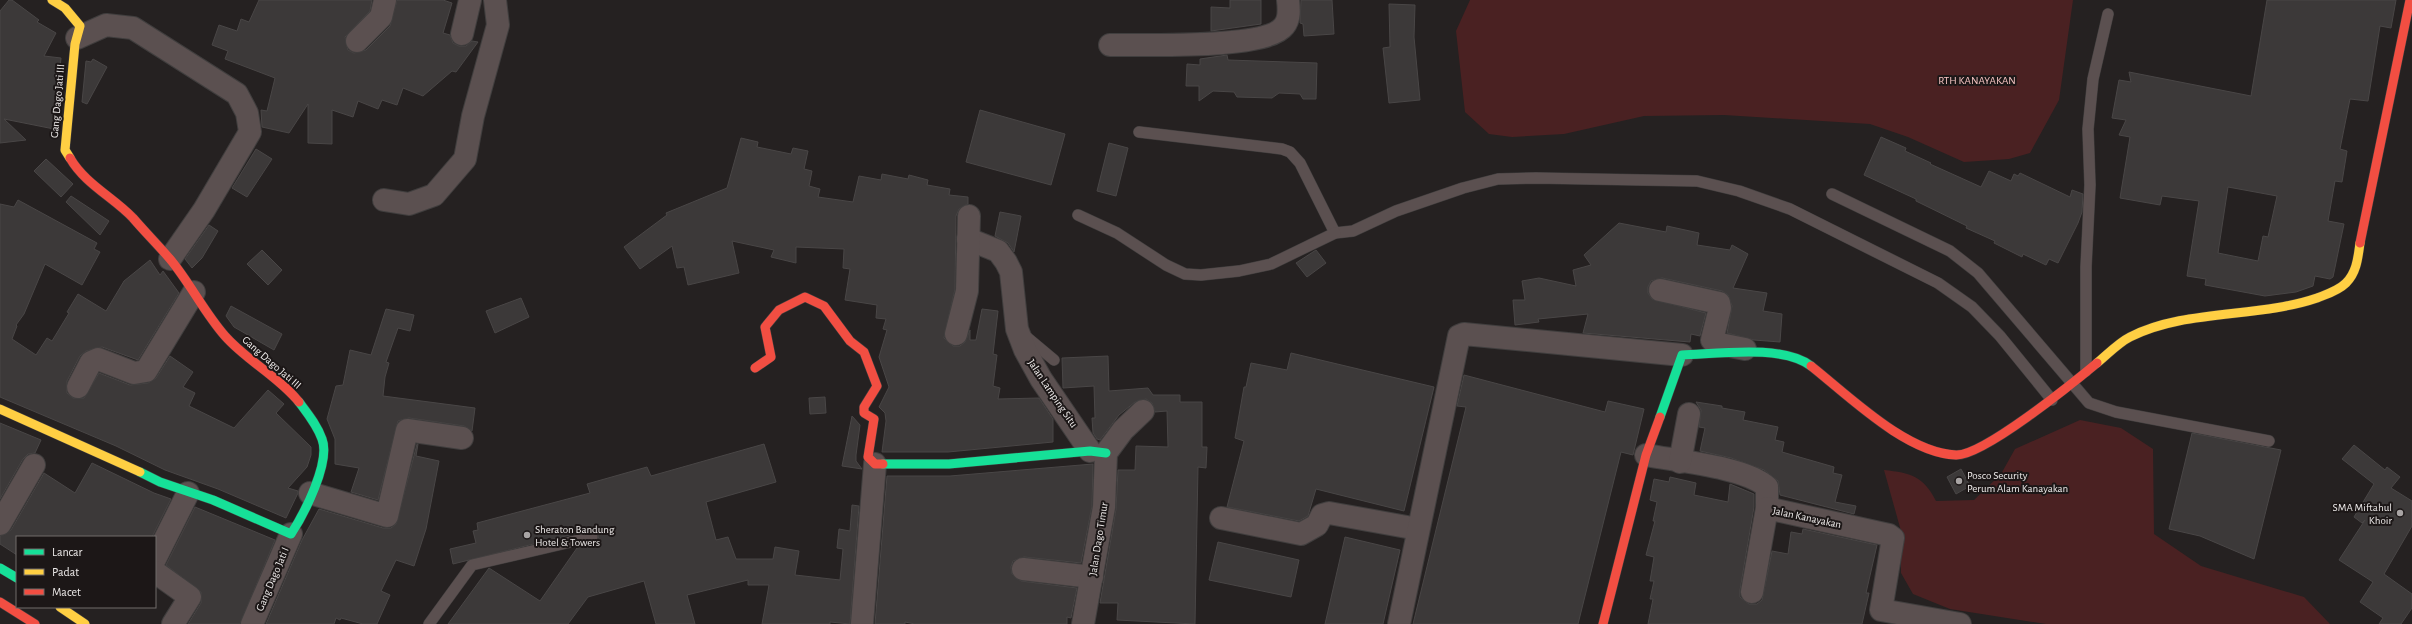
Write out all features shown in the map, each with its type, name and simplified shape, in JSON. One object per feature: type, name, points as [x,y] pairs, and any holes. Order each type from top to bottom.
[{"type":"street","name":"Gang Dago Jati III","points":[[52,0],[65,8],[78,22],[80,28],[77,38],[64,150],[75,167],[94,186],[120,205],[170,259],[224,335],[250,362],[289,390],[314,422],[323,440],[324,457],[302,517],[291,534]]},
{"type":"street","points":[[357,41],[381,17],[385,0]]},
{"type":"street","points":[[462,34],[470,0]]},
{"type":"street","points":[[384,200],[409,204],[434,195],[465,158],[473,116],[498,25],[496,0]]},
{"type":"street","points":[[1110,45],[1228,44],[1253,40],[1283,28],[1288,20],[1288,0]]},
{"type":"street","points":[[1399,624],[1459,336],[1464,334],[1682,354],[1746,353],[1794,356],[1806,362],[1900,436],[1932,451],[1957,455],[1978,448],[2052,400],[2129,337],[2156,327],[2195,319],[2299,304],[2332,292],[2346,283],[2355,270],[2410,0]]},
{"type":"street","points":[[77,38],[106,25],[133,28],[237,94],[248,113],[250,132],[204,210],[170,259]]},
{"type":"street","points":[[956,334],[967,291],[969,216]]},
{"type":"street","name":"Jalan Lamping Situ","points":[[968,239],[998,251],[1006,262],[1011,272],[1017,329],[1025,350],[1041,378],[1098,452]]},
{"type":"street","points":[[1660,290],[1719,303],[1720,308],[1712,336],[1715,343],[1778,355]]},
{"type":"street","points":[[78,387],[91,362],[98,359],[134,373],[146,371],[194,292]]},
{"type":"street","points":[[755,368],[771,357],[765,327],[779,310],[805,297],[824,306],[850,341],[864,352],[877,386],[864,407],[864,413],[874,419],[868,457],[875,464],[949,464],[1098,452],[1143,411]]},
{"type":"street","points":[[1603,624],[1646,455],[1682,354]]},
{"type":"street","points":[[0,409],[111,457],[139,473],[188,493],[213,500],[291,534]]},
{"type":"street","points":[[1680,462],[1689,414]]},
{"type":"street","points":[[310,493],[387,516],[408,430],[462,438]]},
{"type":"street","name":"Jalan Dago Timur","points":[[1083,624],[1104,507],[1098,452]]},
{"type":"street","name":"Jalan Kanayakan","points":[[1646,455],[1725,470],[1760,481],[1767,487],[1768,508],[1891,536],[1880,617],[1960,624]]},
{"type":"street","points":[[862,624],[875,464]]},
{"type":"street","points":[[0,524],[34,465]]},
{"type":"street","points":[[156,557],[188,493]]},
{"type":"street","points":[[1752,592],[1768,508]]},
{"type":"street","points":[[1221,518],[1301,534],[1317,525],[1322,515],[1330,513],[1418,529]]},
{"type":"street","name":"Gang Dago Jati I","points":[[252,624],[291,534]]},
{"type":"street","points":[[0,568],[16,577]]},
{"type":"street","points":[[1023,569],[1092,578]]},
{"type":"street","points":[[156,573],[190,597],[173,624]]},
{"type":"street","points":[[0,602],[35,624]]},
{"type":"street","points":[[61,608],[85,624]]},
{"type":"lane","points":[[2086,371],[2086,267],[2090,185],[2088,129],[2093,79],[2108,14]]},
{"type":"lane","points":[[1139,132],[1282,149],[1290,152],[1300,163],[1335,233]]},
{"type":"lane","points":[[1078,215],[1117,232],[1166,265],[1185,274],[1201,275],[1239,271],[1271,264],[1335,233],[1353,231],[1396,211],[1463,188],[1498,179],[1536,178],[1697,182],[1739,191],[1790,209],[1938,283],[1972,307],[2000,336],[2052,400]]},
{"type":"lane","points":[[1832,194],[1950,251],[1978,273],[2071,384],[2089,403],[2116,412],[2269,441]]},
{"type":"lane","points":[[1017,329],[1054,360]]},
{"type":"lane","points":[[429,624],[472,566],[592,536]]},
{"type":"green space","name":"RTH KANAYAKAN","points":[[1470,0],[2073,0],[2059,100],[2030,153],[2009,159],[1964,162],[1908,137],[1870,124],[1724,115],[1644,116],[1564,134],[1512,137],[1489,134],[1465,112],[1456,31]]},
{"type":"green space","points":[[2080,420],[2121,428],[2153,449],[2154,534],[2201,566],[2304,597],[2330,624],[2046,624],[1950,609],[1913,594],[1901,573],[1901,531],[1884,470],[1915,477],[1926,486],[1936,501],[1974,500],[2001,474],[2015,449]]},
{"type":"building","points":[[9,0],[12,0],[39,20],[37,22],[56,33],[44,56],[61,58],[54,129],[4,119],[26,140],[0,143],[0,11]]},
{"type":"building","points":[[259,0],[372,0],[370,11],[345,37],[348,50],[354,53],[366,50],[390,26],[397,0],[443,0],[452,3],[443,33],[450,35],[453,43],[459,46],[466,46],[472,41],[478,42],[456,72],[452,71],[423,96],[403,88],[397,105],[382,100],[378,109],[358,101],[353,117],[332,110],[332,144],[308,143],[308,104],[289,133],[262,127],[261,110],[267,111],[275,78],[225,59],[228,51],[212,45],[219,25],[237,31],[241,19],[249,22]]},
{"type":"building","points":[[1230,0],[1261,0],[1261,24],[1211,31],[1211,7],[1230,8]]},
{"type":"building","points":[[1301,0],[1332,0],[1334,34],[1304,36],[1303,24],[1300,23]]},
{"type":"building","points":[[2267,0],[2396,0],[2391,28],[2380,26],[2368,101],[2350,99],[2340,149],[2347,151],[2342,182],[2335,181],[2328,221],[2344,224],[2333,277],[2330,279],[2315,276],[2313,286],[2296,292],[2265,296],[2205,285],[2206,279],[2187,276],[2199,201],[2162,196],[2160,205],[2120,198],[2130,137],[2119,135],[2126,120],[2112,118],[2119,80],[2131,82],[2129,72],[2251,96]],"holes":[[[2228,187],[2277,196],[2268,237],[2263,236],[2258,261],[2218,253]]]},
{"type":"building","points":[[1389,4],[1415,5],[1414,37],[1420,100],[1389,103],[1383,48],[1390,47]]},
{"type":"building","points":[[1227,55],[1228,60],[1317,63],[1316,99],[1303,99],[1300,94],[1279,93],[1272,98],[1237,97],[1234,92],[1213,91],[1199,101],[1199,86],[1186,86],[1187,64],[1200,65],[1200,59]]},
{"type":"building","points":[[93,59],[107,67],[87,104],[82,102],[86,61],[91,62]]},
{"type":"building","points":[[980,110],[1065,134],[1051,185],[966,162]]},
{"type":"building","points":[[1881,137],[1906,148],[1905,151],[1931,163],[1930,164],[1981,187],[1989,171],[2011,181],[2014,174],[2018,176],[2020,173],[2070,197],[2072,190],[2083,194],[2082,212],[2058,263],[2049,259],[2046,265],[2023,254],[2022,257],[1994,243],[1995,241],[1966,228],[1967,226],[1916,201],[1916,199],[1864,175]]},
{"type":"building","points":[[741,138],[758,142],[757,147],[791,154],[793,148],[808,151],[804,169],[812,171],[809,186],[820,189],[818,197],[853,202],[859,176],[881,180],[882,174],[908,179],[909,175],[928,180],[927,185],[950,189],[949,195],[968,197],[968,204],[959,209],[956,216],[955,289],[944,338],[953,346],[960,346],[965,342],[970,330],[970,340],[976,340],[982,309],[998,311],[993,354],[997,355],[993,386],[1000,388],[998,399],[1039,398],[1053,419],[1053,442],[948,452],[882,452],[886,421],[885,413],[879,407],[889,387],[879,357],[887,330],[883,329],[886,319],[876,318],[877,305],[845,300],[850,269],[843,268],[844,249],[796,247],[796,263],[771,257],[774,250],[732,241],[739,273],[688,285],[684,267],[677,268],[672,246],[640,269],[624,247],[667,215],[666,213],[727,188]]},
{"type":"building","points":[[1109,143],[1128,148],[1116,196],[1097,191]]},
{"type":"building","points":[[256,149],[272,159],[247,197],[232,188]]},
{"type":"building","points":[[46,159],[73,184],[61,197],[34,171]]},
{"type":"building","points":[[71,196],[109,221],[100,235],[66,202]]},
{"type":"building","points":[[18,200],[97,243],[94,249],[100,252],[82,285],[45,264],[24,314],[16,325],[17,326],[12,339],[36,355],[47,338],[52,341],[69,313],[67,312],[78,294],[106,311],[124,281],[150,260],[160,275],[163,271],[179,293],[138,360],[102,347],[86,351],[80,356],[67,381],[67,393],[73,398],[84,398],[99,373],[130,385],[148,383],[156,378],[170,356],[193,372],[183,387],[195,393],[189,406],[234,428],[268,390],[284,404],[276,413],[311,447],[311,455],[307,467],[288,488],[298,491],[298,493],[286,518],[218,489],[165,470],[116,446],[0,397],[0,204],[14,207]]},
{"type":"building","points":[[1000,212],[1021,216],[1014,252],[1008,243],[995,236]]},
{"type":"building","points":[[1619,223],[1666,232],[1667,226],[1699,233],[1697,245],[1730,250],[1732,245],[1748,254],[1733,288],[1767,293],[1763,311],[1782,314],[1780,342],[1754,340],[1727,333],[1732,306],[1728,295],[1722,291],[1662,278],[1651,281],[1648,287],[1648,293],[1652,299],[1706,313],[1700,336],[1691,334],[1690,342],[1583,333],[1588,314],[1538,319],[1539,322],[1515,325],[1513,300],[1525,300],[1522,281],[1539,278],[1576,286],[1573,270],[1591,265],[1584,255]]},
{"type":"building","points":[[209,225],[218,231],[202,258],[192,268],[185,259]]},
{"type":"building","points":[[262,250],[282,270],[268,285],[247,264]]},
{"type":"building","points":[[1316,250],[1326,263],[1307,277],[1296,263]]},
{"type":"building","points":[[521,298],[529,317],[495,333],[486,311]]},
{"type":"building","points":[[231,306],[282,334],[274,350],[234,327],[226,316]]},
{"type":"building","points":[[386,309],[414,315],[410,331],[398,328],[386,362],[389,363],[385,377],[383,396],[475,408],[472,431],[464,426],[409,418],[398,421],[378,500],[351,492],[359,468],[335,464],[335,439],[327,419],[336,386],[343,385],[350,350],[371,355]]},
{"type":"building","points":[[1291,353],[1434,387],[1404,511],[1316,489],[1308,516],[1299,521],[1227,507],[1244,441],[1235,438],[1244,387],[1246,387],[1251,363],[1287,370]]},
{"type":"building","points":[[1108,356],[1109,391],[1148,388],[1153,395],[1180,395],[1180,402],[1202,402],[1202,447],[1207,447],[1206,468],[1198,467],[1195,624],[1117,620],[1118,603],[1100,603],[1116,509],[1118,470],[1135,470],[1136,446],[1168,447],[1167,411],[1155,412],[1152,403],[1146,399],[1135,402],[1119,415],[1100,440],[1097,439],[1093,433],[1092,418],[1095,418],[1094,386],[1063,388],[1062,358]]},
{"type":"building","points":[[1464,375],[1605,412],[1608,401],[1644,409],[1633,455],[1621,452],[1578,624],[1413,624],[1466,407],[1457,406]]},
{"type":"building","points":[[825,397],[826,413],[810,414],[809,398]]},
{"type":"building","points":[[1696,402],[1722,406],[1722,408],[1745,412],[1743,420],[1778,427],[1775,440],[1784,442],[1782,452],[1834,467],[1833,473],[1842,475],[1835,502],[1856,506],[1854,514],[1780,495],[1778,481],[1764,470],[1731,458],[1700,451],[1705,428],[1699,427],[1701,410]]},
{"type":"building","points":[[852,416],[860,425],[856,461],[862,469],[842,466]]},
{"type":"building","points":[[0,423],[41,440],[35,453],[28,454],[23,459],[0,499]]},
{"type":"building","points":[[2192,433],[2281,450],[2254,559],[2200,536],[2169,529]]},
{"type":"building","points":[[417,444],[416,456],[439,461],[426,529],[414,566],[396,560],[381,591],[390,595],[377,624],[363,624],[336,618],[334,624],[266,624],[302,540],[319,509],[383,528],[391,528],[396,524]]},
{"type":"building","name":"Sheraton Bandung Hotel & Towers","points":[[764,444],[776,482],[706,502],[716,540],[728,537],[736,559],[773,559],[775,547],[799,551],[795,575],[840,580],[843,549],[837,548],[839,529],[850,531],[852,505],[859,506],[850,624],[830,622],[830,624],[762,624],[769,585],[748,585],[748,580],[687,595],[695,624],[656,624],[644,581],[588,597],[568,624],[448,624],[489,568],[540,601],[577,548],[594,544],[599,539],[597,532],[590,530],[453,564],[450,549],[476,543],[473,531],[478,530],[477,523],[590,493],[587,484],[647,467],[651,476]]},
{"type":"building","points":[[2354,445],[2385,470],[2387,467],[2400,477],[2391,488],[2412,501],[2412,526],[2384,574],[2412,594],[2412,608],[2401,624],[2379,624],[2383,618],[2360,602],[2373,582],[2339,560],[2365,520],[2362,523],[2354,517],[2374,484],[2342,459]]},
{"type":"building","points":[[92,463],[154,493],[171,499],[152,536],[16,536],[16,554],[0,544],[0,536],[11,530],[44,473],[75,493]]},
{"type":"building","points":[[1093,464],[1092,506],[1081,563],[1024,557],[1013,561],[1011,567],[1012,574],[1021,581],[1077,588],[1071,618],[1067,617],[1067,624],[915,624],[905,622],[905,624],[875,624],[887,476],[950,476]]},
{"type":"building","name":"Posco Security Perum Alam Kanayakan","points":[[1961,469],[1970,486],[1956,494],[1947,477]]},
{"type":"building","points":[[1670,477],[1696,483],[1694,495],[1728,502],[1730,484],[1754,494],[1754,507],[1740,590],[1740,597],[1749,604],[1757,604],[1762,600],[1772,551],[1788,554],[1791,532],[1802,534],[1803,529],[1877,545],[1866,593],[1869,593],[1862,624],[1648,624],[1653,599],[1650,599],[1654,581],[1650,581],[1654,557],[1646,555],[1655,521],[1653,521],[1657,502],[1650,500],[1654,479],[1669,482]]},
{"type":"building","points":[[195,507],[275,540],[240,624],[188,624],[201,603],[201,592],[166,565]]},
{"type":"building","points":[[1345,537],[1400,550],[1383,624],[1325,624]]},
{"type":"building","points":[[1218,542],[1299,560],[1291,597],[1209,580]]},
{"type":"traffic: fast","points":[[1660,417],[1682,355],[1730,352],[1767,353],[1799,359],[1811,366]]},
{"type":"traffic: fast","points":[[140,472],[160,482],[213,500],[291,534],[303,514],[315,488],[320,474],[324,449],[318,429],[299,402]]},
{"type":"traffic: fast","points":[[883,464],[949,464],[1090,451],[1106,453]]},
{"type":"traffic: fast","points":[[0,568],[16,577]]},
{"type":"traffic: slow","points":[[52,0],[65,8],[80,26],[75,44],[65,150],[70,158]]},
{"type":"traffic: slow","points":[[2097,363],[2130,337],[2151,328],[2198,318],[2271,309],[2317,298],[2332,292],[2343,286],[2353,274],[2359,254],[2360,243]]},
{"type":"traffic: slow","points":[[0,409],[140,472]]},
{"type":"traffic: slow","points":[[61,608],[85,624]]},
{"type":"traffic: jam","points":[[2360,243],[2410,0]]},
{"type":"traffic: jam","points":[[70,158],[83,175],[125,210],[170,259],[217,327],[225,336],[243,353],[282,384],[299,402]]},
{"type":"traffic: jam","points":[[755,368],[771,357],[765,327],[779,310],[805,297],[824,306],[850,341],[864,352],[877,386],[864,407],[864,413],[874,419],[868,457],[875,464],[883,464]]},
{"type":"traffic: jam","points":[[1811,366],[1860,407],[1898,434],[1937,452],[1956,455],[1969,452],[2006,432],[2069,386],[2097,363]]},
{"type":"traffic: jam","points":[[1603,624],[1646,455],[1660,417]]},
{"type":"traffic: jam","points":[[0,602],[35,624]]},
{"type":"place","name":"Posco Security Perum Alam Kanayakan","points":[[1959,481]]},
{"type":"place","name":"SMA Miftahul Khoir","points":[[2400,513]]},
{"type":"place","name":"Sheraton Bandung Hotel & Towers","points":[[527,535]]}]
